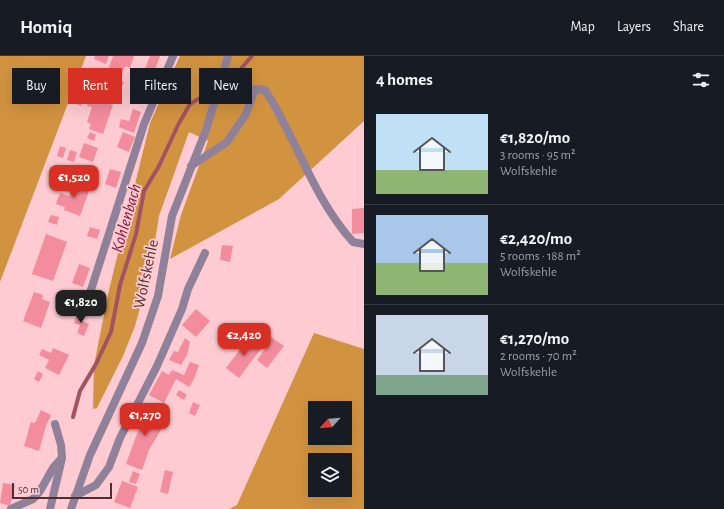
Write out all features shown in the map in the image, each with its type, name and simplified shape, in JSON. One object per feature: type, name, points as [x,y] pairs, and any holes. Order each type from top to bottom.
[{"type":"street","points":[[90,293],[144,124],[173,56]]},
{"type":"street","name":"Wolfskehle","points":[[71,509],[90,455],[142,343],[158,296],[172,216],[206,130],[228,56]]},
{"type":"street","points":[[191,166],[227,142],[246,114],[255,89],[265,90],[276,107],[314,183],[341,229],[353,242],[364,244]]},
{"type":"street","points":[[75,496],[96,485],[109,467],[120,438],[157,366],[204,253]]},
{"type":"street","points":[[50,509],[62,458],[61,445],[55,424]]},
{"type":"street","points":[[11,509],[33,499],[40,491],[53,468],[62,458]]},
{"type":"shaded area","points":[[0,56],[86,56],[81,68],[68,68],[68,103],[0,282]]},
{"type":"shaded area","points":[[180,56],[364,56],[364,121],[279,199],[170,259],[181,215],[208,141],[189,132],[159,216],[150,272],[135,326],[123,356],[97,408],[93,409],[94,365],[109,290],[150,123],[159,104],[191,104],[191,68],[175,68]]},
{"type":"shaded area","points":[[314,333],[364,349],[364,509],[229,509],[237,505]]},
{"type":"building","points":[[95,56],[109,56],[106,64],[94,59]]},
{"type":"building","points":[[113,56],[134,56],[130,68],[125,66],[122,75],[122,68],[109,68]]},
{"type":"building","points":[[150,56],[160,56],[156,68],[145,68]]},
{"type":"building","points":[[88,104],[113,105],[103,134],[89,129],[91,124],[87,122],[92,107],[87,106]]},
{"type":"building","points":[[133,109],[141,112],[134,133],[119,127],[121,119],[129,121]]},
{"type":"building","points":[[90,132],[96,135],[94,141],[87,138]]},
{"type":"building","points":[[123,132],[135,137],[129,152],[117,147]]},
{"type":"building","points":[[84,143],[98,148],[93,162],[79,157]]},
{"type":"building","points":[[60,146],[66,148],[63,158],[57,156]]},
{"type":"building","points":[[70,150],[77,152],[74,162],[67,160]]},
{"type":"building","points":[[110,169],[121,172],[116,188],[105,184]]},
{"type":"building","points":[[74,182],[90,188],[80,216],[64,210],[65,207],[56,204],[60,193],[69,196]]},
{"type":"building","points":[[64,183],[70,185],[67,192],[61,189]]},
{"type":"building","points":[[364,208],[364,233],[352,234],[352,209]]},
{"type":"building","points":[[51,215],[59,217],[57,225],[48,222]]},
{"type":"building","points":[[90,227],[100,230],[97,239],[87,236]]},
{"type":"building","points":[[46,234],[67,242],[53,281],[32,274]]},
{"type":"building","points":[[222,245],[233,246],[230,262],[220,260]]},
{"type":"building","points":[[79,264],[90,268],[83,287],[72,283]]},
{"type":"building","points":[[34,292],[43,295],[42,299],[50,302],[41,328],[23,321]]},
{"type":"building","points":[[196,309],[210,321],[196,337],[182,325]]},
{"type":"building","points":[[78,311],[84,313],[82,321],[89,324],[84,336],[77,333],[80,325],[74,323]]},
{"type":"building","points":[[250,336],[263,346],[239,378],[226,368]]},
{"type":"building","points":[[271,337],[284,346],[267,368],[257,360],[266,348],[263,346]]},
{"type":"building","points":[[185,338],[190,342],[187,355],[181,365],[169,360],[174,351],[178,352]]},
{"type":"building","points":[[53,348],[69,355],[59,375],[45,368],[49,360],[39,355],[42,349],[51,353]]},
{"type":"building","points":[[190,362],[199,365],[194,379],[189,387],[176,379],[164,403],[149,395],[162,371],[169,375],[172,370],[184,375]]},
{"type":"building","points":[[38,371],[43,374],[39,382],[34,379]]},
{"type":"building","points":[[179,390],[187,395],[184,400],[176,395]]},
{"type":"building","points":[[193,402],[200,405],[195,416],[189,413]]},
{"type":"building","points":[[149,405],[162,414],[159,419],[165,423],[149,450],[142,470],[126,464],[139,428],[136,425]]},
{"type":"building","points":[[41,410],[51,415],[46,426],[39,451],[24,446],[31,422],[35,423]]},
{"type":"building","points":[[165,470],[173,472],[168,494],[160,492]]},
{"type":"building","points":[[133,471],[140,474],[136,484],[129,482]]},
{"type":"building","points":[[122,481],[138,487],[130,508],[114,502]]},
{"type":"building","points":[[3,483],[15,485],[10,506],[0,503]]},
{"type":"waterway","name":"Kohlenbach","points":[[73,417],[80,391],[96,364],[111,332],[120,285],[136,234],[144,191],[159,166],[178,125],[190,104],[233,78],[252,56]]}]
